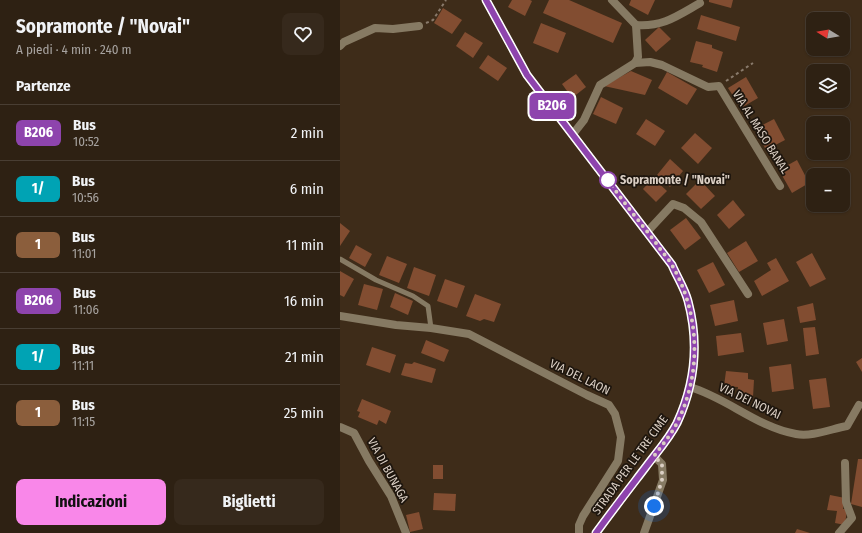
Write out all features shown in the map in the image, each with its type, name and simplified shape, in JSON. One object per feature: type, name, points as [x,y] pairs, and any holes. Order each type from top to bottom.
[{"type":"main road","name":"STRADA PER LE TRE CIME","points":[[486,0],[527,75],[672,265],[688,300],[695,344],[694,370],[690,387],[677,423],[596,533]]},
{"type":"street","points":[[612,0],[636,24],[648,25],[669,21],[700,3]]},
{"type":"street","points":[[573,134],[584,120],[600,85],[635,63],[638,57],[636,24]]},
{"type":"street","points":[[340,46],[344,42],[375,28],[393,29],[419,26]]},
{"type":"street","name":"VIA AL MASO BANAL","points":[[635,63],[650,62],[662,65],[708,86],[719,86],[780,186]]},
{"type":"street","points":[[647,232],[672,204],[684,208],[701,222],[748,294]]},
{"type":"street","name":"VIA DEL LAON","points":[[340,316],[469,334],[609,405],[615,414],[621,437],[618,461],[583,516],[579,525],[579,533]]},
{"type":"street","name":"VIA DEI NOVAI","points":[[690,387],[703,391],[764,424],[797,434],[811,434],[847,426],[859,405]]},
{"type":"street","name":"VIA DI BUNAGA","points":[[340,427],[354,433],[368,461],[391,496],[406,533]]},
{"type":"street","points":[[644,533],[662,480],[662,464],[654,456]]},
{"type":"street","points":[[839,533],[852,518],[846,502],[846,463]]},
{"type":"lane","points":[[340,259],[376,280],[413,296],[428,306],[431,328]]},
{"type":"path","points":[[419,26],[433,20],[446,0]]},
{"type":"path","points":[[719,86],[753,63]]},
{"type":"building","points":[[512,0],[532,1],[525,16],[508,7]]},
{"type":"building","points":[[549,0],[569,0],[622,23],[613,43],[543,13]]},
{"type":"building","points":[[631,0],[655,0],[648,15],[629,5]]},
{"type":"building","points":[[709,0],[733,0],[731,8],[709,2]]},
{"type":"building","points":[[443,8],[462,20],[452,34],[434,23]]},
{"type":"building","points":[[701,15],[740,27],[736,41],[697,29]]},
{"type":"building","points":[[541,23],[566,33],[558,53],[533,43]]},
{"type":"building","points":[[659,27],[671,39],[656,52],[645,40]]},
{"type":"building","points":[[465,32],[483,43],[473,58],[456,46]]},
{"type":"building","points":[[696,41],[712,45],[712,48],[723,52],[717,72],[702,67],[703,65],[690,62]]},
{"type":"building","points":[[488,55],[507,68],[498,81],[479,68]]},
{"type":"building","points":[[631,71],[652,80],[645,95],[604,86]]},
{"type":"building","points":[[667,72],[697,89],[687,105],[658,88]]},
{"type":"building","points":[[576,74],[586,87],[572,98],[562,84]]},
{"type":"building","points":[[746,77],[758,98],[741,108],[728,88]]},
{"type":"building","points":[[601,97],[623,108],[616,124],[593,114]]},
{"type":"building","points":[[646,119],[665,131],[655,146],[636,134]]},
{"type":"building","points":[[774,119],[785,140],[766,150],[755,129]]},
{"type":"building","points":[[695,133],[712,148],[698,164],[681,148]]},
{"type":"building","points":[[670,159],[683,171],[670,187],[657,175]]},
{"type":"building","points":[[797,160],[806,177],[806,185],[792,193],[779,170]]},
{"type":"building","points":[[653,178],[667,191],[656,202],[643,189]]},
{"type":"building","points":[[700,180],[715,196],[701,209],[686,194]]},
{"type":"building","points":[[733,200],[745,215],[729,229],[717,215]]},
{"type":"building","points":[[686,218],[701,238],[685,250],[670,230]]},
{"type":"building","points":[[340,223],[350,231],[340,246]]},
{"type":"building","points":[[746,241],[758,261],[739,272],[727,253]]},
{"type":"building","points":[[356,245],[372,254],[365,267],[349,258]]},
{"type":"building","points":[[812,253],[826,279],[810,287],[796,262]]},
{"type":"building","points":[[387,256],[407,264],[399,283],[379,275]]},
{"type":"building","points":[[776,258],[789,281],[762,296],[754,281],[771,270],[767,263]]},
{"type":"building","points":[[713,262],[725,285],[709,293],[697,270]]},
{"type":"building","points":[[414,267],[436,275],[429,296],[407,288]]},
{"type":"building","points":[[340,271],[354,279],[344,297],[340,295]]},
{"type":"building","points":[[445,279],[465,286],[457,308],[437,301]]},
{"type":"building","points":[[364,284],[383,289],[377,310],[358,305]]},
{"type":"building","points":[[395,293],[413,301],[408,315],[390,307]]},
{"type":"building","points":[[475,294],[501,304],[494,322],[484,319],[480,321],[466,316]]},
{"type":"building","points":[[734,300],[738,321],[715,326],[710,305]]},
{"type":"building","points":[[813,303],[816,320],[800,323],[797,307]]},
{"type":"building","points":[[784,319],[788,341],[767,345],[763,323]]},
{"type":"building","points":[[815,327],[819,354],[806,356],[803,328]]},
{"type":"building","points":[[741,333],[744,352],[718,356],[716,336]]},
{"type":"building","points":[[426,340],[449,350],[444,362],[421,353]]},
{"type":"building","points":[[372,347],[396,355],[390,373],[366,365]]},
{"type":"building","points":[[862,358],[862,372],[856,362]]},
{"type":"building","points":[[414,362],[436,369],[432,383],[401,375],[405,363],[412,364]]},
{"type":"building","points":[[791,364],[794,389],[772,392],[769,367]]},
{"type":"building","points":[[726,371],[748,373],[748,379],[754,380],[753,397],[737,395],[738,387],[724,386]]},
{"type":"building","points":[[826,378],[830,407],[813,409],[809,380]]},
{"type":"building","points":[[362,399],[391,411],[386,424],[379,420],[377,425],[358,417],[360,412],[357,411]]},
{"type":"building","points":[[858,459],[862,459],[862,507],[851,504]]},
{"type":"building","points":[[433,465],[443,465],[443,479],[433,479]]},
{"type":"building","points":[[434,493],[456,494],[455,511],[433,510]]},
{"type":"building","points":[[830,495],[845,498],[843,509],[847,509],[845,525],[835,523],[837,511],[827,510]]},
{"type":"building","points":[[419,512],[423,529],[410,532],[406,515]]},
{"type":"building","points":[[797,529],[810,533],[795,533]]},
{"type":"bus line","name":"B206","points":[[486,0],[527,75],[672,265],[688,300],[695,344],[694,370],[690,387],[677,423],[666,440],[596,533]]},
{"type":"place","name":"Sopramonte / \"Novai\"","points":[[608,180]]},
{"type":"route","points":[[608,180],[672,265],[688,300],[692,322],[695,344],[694,370],[690,387],[677,423],[654,456],[662,464],[662,480],[654,506]]}]
